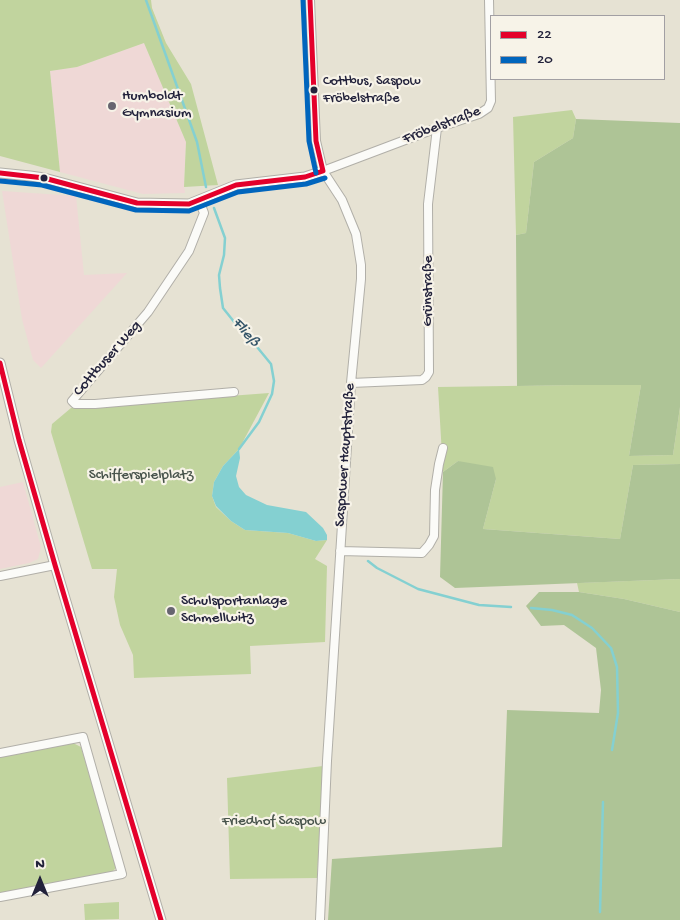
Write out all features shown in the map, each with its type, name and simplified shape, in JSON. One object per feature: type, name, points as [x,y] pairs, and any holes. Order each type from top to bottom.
[{"type":"street","name":"Saspower Hauptstraße","points":[[310,0],[316,141],[323,171],[342,200],[356,234],[361,265],[340,552],[327,761],[320,920]]},
{"type":"street","name":"Fröbelstraße","points":[[489,0],[490,50]]},
{"type":"street","name":"Fröbelstraße","points":[[323,171],[478,114],[488,108],[491,100],[491,80]]},
{"type":"street","name":"Grünstraße","points":[[351,383],[422,380],[429,372],[428,204],[437,128]]},
{"type":"street","points":[[0,173],[44,178],[137,203],[189,204],[236,185],[305,177],[323,171]]},
{"type":"street","name":"Cottbuser Weg","points":[[199,200],[204,213],[189,252],[148,312],[72,401],[75,404],[95,404],[234,392]]},
{"type":"street","points":[[0,363],[19,440],[55,565],[161,920]]},
{"type":"street","points":[[340,552],[422,553],[434,536],[435,490],[443,448]]},
{"type":"street","points":[[0,576],[55,565]]},
{"type":"street","points":[[0,753],[83,737],[122,874],[0,897]]},
{"type":"shaded area","name":"Humboldt Gymnasium","points":[[144,43],[186,142],[185,193],[143,194],[60,172],[50,71],[77,67]]},
{"type":"shaded area","points":[[2,191],[76,196],[84,275],[127,273],[41,368],[33,360],[22,319]]},
{"type":"shaded area","points":[[23,482],[41,547],[38,559],[29,563],[0,569],[0,487]]},
{"type":"green space","points":[[0,0],[151,0],[152,8],[166,43],[191,84],[218,185],[184,187],[186,142],[144,43],[77,67],[50,71],[60,172],[0,156]]},
{"type":"green space","points":[[572,110],[576,119],[573,138],[534,162],[526,233],[516,235],[513,117]]},
{"type":"green space","points":[[576,119],[680,123],[680,407],[673,455],[629,456],[641,385],[517,386],[516,235],[526,233],[534,162],[573,138]]},
{"type":"green space","points":[[641,385],[629,456],[673,455],[680,407],[680,464],[633,465],[620,539],[483,529],[496,479],[458,461],[443,472],[438,387]]},
{"type":"green space","name":"Schifferspielplatz","points":[[269,393],[239,449],[223,466],[214,482],[212,496],[216,507],[231,521],[245,530],[288,533],[316,541],[327,540],[315,559],[327,566],[325,642],[250,646],[251,674],[134,678],[133,655],[120,625],[114,597],[117,569],[92,569],[51,432],[52,424],[71,408]]},
{"type":"green space","points":[[458,461],[493,467],[496,479],[483,529],[620,539],[633,465],[680,464],[680,579],[455,588],[440,577],[443,472]]},
{"type":"green space","points":[[680,579],[680,612],[624,599],[579,592],[577,583]]},
{"type":"green space","points":[[539,592],[579,592],[624,599],[680,612],[680,920],[328,920],[332,859],[502,847],[507,710],[599,713],[601,690],[596,648],[564,625],[541,626],[526,606]]},
{"type":"green space","points":[[73,743],[81,747],[116,865],[115,869],[111,873],[0,894],[0,756]]},
{"type":"green space","name":"Friedhof Saspow","points":[[323,766],[317,878],[230,879],[227,778]]},
{"type":"green space","points":[[119,902],[119,919],[85,920],[84,904]]},
{"type":"water","points":[[239,449],[240,458],[236,476],[239,487],[246,495],[267,505],[306,512],[323,528],[327,535],[327,540],[316,541],[288,533],[245,530],[231,521],[216,506],[212,496],[214,482],[223,466]]},
{"type":"waterway","name":"Fließ","points":[[146,0],[197,142],[206,187]]},
{"type":"waterway","name":"Fließ","points":[[214,208],[225,238],[224,255],[219,275],[223,308],[271,364],[274,381],[272,394],[259,422],[239,449]]},
{"type":"waterway","points":[[368,561],[377,568],[418,589],[479,605],[511,607]]},
{"type":"waterway","points":[[531,608],[552,610],[572,615],[592,628],[611,648],[617,667],[618,713],[612,750]]},
{"type":"waterway","points":[[600,912],[603,802]]},
{"type":"transit line","name":"20","points":[[303,0],[309,141],[316,173]]},
{"type":"transit line","name":"22","points":[[0,173],[44,178],[137,203],[189,204],[236,185],[305,177],[323,171],[316,141],[310,0]]},
{"type":"transit line","name":"20","points":[[0,181],[42,185],[136,210],[189,211],[238,192],[306,184],[325,178]]},
{"type":"transit line","name":"22","points":[[0,363],[19,440],[55,565],[161,920]]},
{"type":"place","name":"Cottbus, Saspow Fröbelstraße","points":[[314,90]]},
{"type":"place","name":"Humboldt Gymnasium","points":[[112,106]]},
{"type":"place","name":"Schulsportanlage Schmellwitz","points":[[171,611]]}]
